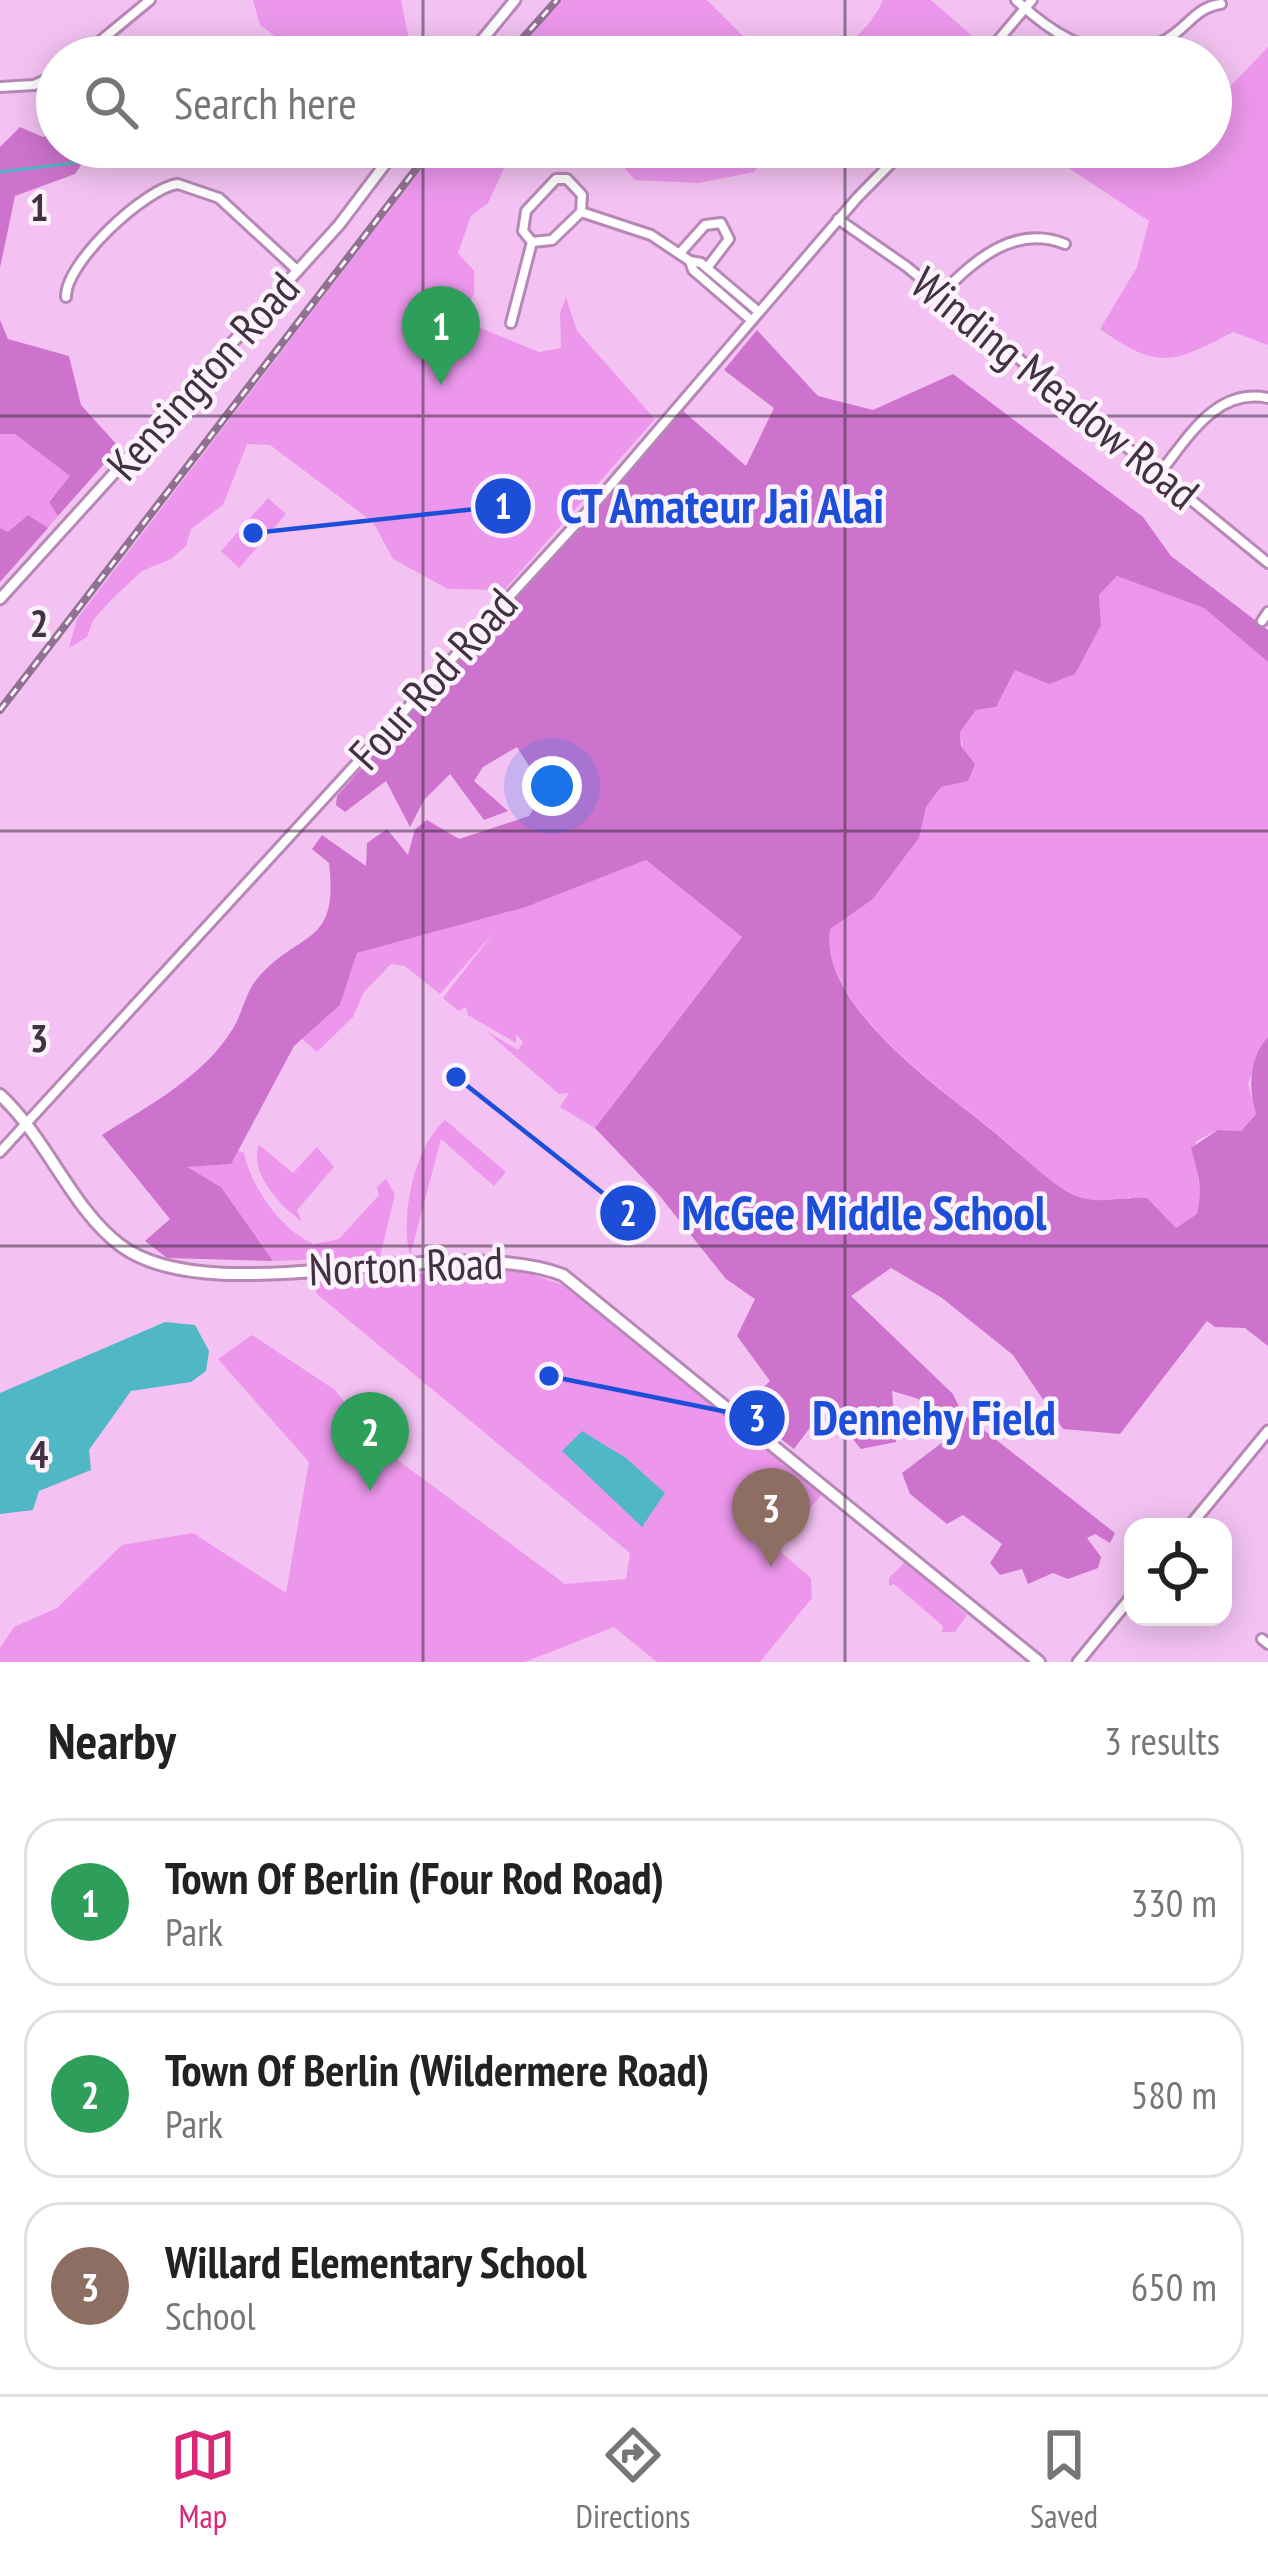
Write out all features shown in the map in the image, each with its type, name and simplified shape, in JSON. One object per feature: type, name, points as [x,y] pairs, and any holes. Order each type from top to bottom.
[{"type":"main road","name":"Norton Road","points":[[0,1095],[28,1123],[103,1229],[152,1264],[243,1271],[514,1260],[534,1264],[593,1294],[1039,1662]]},
{"type":"street","points":[[106,36],[150,0]]},
{"type":"street","points":[[485,36],[515,0]]},
{"type":"street","points":[[1016,0],[1028,4],[1060,36]]},
{"type":"street","points":[[1001,36],[1028,4]]},
{"type":"street","points":[[1166,36],[1208,5],[1221,4]]},
{"type":"street","points":[[0,87],[36,85]]},
{"type":"street","name":"Kensington Road","points":[[0,599],[298,271],[381,168]]},
{"type":"street","name":"Four Rod Road","points":[[0,1152],[598,500],[887,168]]},
{"type":"street","points":[[556,179],[575,185],[582,195],[581,212],[552,239],[532,242],[524,231],[526,211],[556,179]]},
{"type":"street","points":[[66,297],[65,284],[74,269],[139,202],[178,184],[219,198],[298,271]]},
{"type":"street","points":[[581,212],[651,235],[707,268],[755,316]]},
{"type":"street","name":"Winding Meadow Road","points":[[838,219],[940,294],[1268,563]]},
{"type":"street","points":[[680,254],[705,225],[721,223],[729,238],[707,268]]},
{"type":"street","points":[[940,294],[985,254],[1004,244],[1030,237],[1065,244]]},
{"type":"street","points":[[511,323],[532,242]]},
{"type":"street","points":[[690,261],[693,270],[755,316]]},
{"type":"street","points":[[1159,474],[1220,405],[1251,395],[1268,398]]},
{"type":"street","points":[[1196,1518],[1268,1431]]},
{"type":"street","points":[[1078,1662],[1124,1606]]},
{"type":"shaded area","points":[[253,0],[401,0],[408,36],[275,36],[260,25]]},
{"type":"shaded area","points":[[562,0],[707,0],[743,36],[530,36]]},
{"type":"shaded area","points":[[883,0],[931,0],[972,36],[856,36]]},
{"type":"shaded area","points":[[1268,47],[1268,345],[1233,332],[1179,356],[1151,356],[1100,329],[1137,267],[1149,221],[1069,168],[1232,168],[1232,85]]},
{"type":"shaded area","points":[[20,127],[36,134],[36,168],[79,168],[75,174],[15,196],[0,268],[0,147]]},
{"type":"shaded area","points":[[422,168],[504,168],[488,203],[471,216],[458,253],[474,271],[474,293],[463,321],[539,352],[561,348],[560,313],[566,297],[577,331],[655,419],[504,590],[448,589],[393,559],[373,522],[270,445],[247,444],[223,505],[191,529],[186,546],[171,559],[142,571],[93,620],[87,637],[69,648],[77,619]]},
{"type":"shaded area","points":[[624,168],[756,168],[698,183],[635,180]]},
{"type":"shaded area","points":[[0,320],[8,339],[69,356],[81,405],[119,447],[58,516],[49,502],[70,476],[15,434],[0,434]]},
{"type":"shaded area","points":[[757,330],[818,396],[873,410],[953,374],[1143,517],[1171,556],[1268,630],[1268,662],[1204,608],[1117,576],[1099,595],[1101,625],[1075,674],[1049,684],[1015,670],[996,707],[976,710],[960,732],[961,746],[975,764],[968,781],[941,787],[926,807],[919,838],[873,899],[830,929],[832,958],[843,987],[915,1069],[1066,1191],[1096,1200],[1147,1198],[1176,1228],[1197,1214],[1200,1188],[1191,1148],[1218,1130],[1241,1131],[1256,1114],[1252,1074],[1268,1037],[1268,1346],[1245,1328],[1215,1327],[1207,1321],[1120,1434],[1063,1429],[1013,1355],[942,1298],[891,1268],[851,1296],[953,1394],[962,1413],[1115,1533],[1110,1543],[1095,1534],[1087,1538],[1101,1557],[1098,1568],[1068,1579],[1053,1573],[1028,1584],[1022,1569],[1000,1575],[990,1563],[1002,1544],[963,1515],[947,1524],[910,1494],[902,1473],[956,1432],[930,1404],[892,1391],[896,1442],[861,1449],[842,1426],[815,1421],[794,1449],[741,1409],[770,1381],[737,1336],[755,1299],[726,1279],[659,1195],[595,1128],[742,937],[646,860],[526,907],[357,953],[340,1005],[294,1046],[231,1164],[187,1167],[221,1187],[273,1261],[167,1258],[145,1241],[170,1219],[102,1135],[206,1062],[232,1030],[257,979],[322,924],[331,891],[329,863],[312,849],[322,835],[366,866],[367,843],[387,829],[408,855],[415,829],[427,820],[459,839],[529,816],[545,791],[517,747],[483,767],[474,781],[508,811],[484,820],[450,774],[424,800],[410,827],[386,781],[345,812],[336,805],[337,796],[682,410],[746,466],[774,408],[724,370]]},
{"type":"shaded area","points":[[0,434],[15,434],[71,476],[49,501],[58,516],[48,528],[28,515],[8,532],[0,528]]},
{"type":"shaded area","points":[[268,498],[286,514],[239,568],[221,551]]},
{"type":"shaded area","points":[[28,515],[48,528],[0,582],[0,528],[8,532]]},
{"type":"shaded area","points":[[1118,575],[1204,608],[1268,662],[1268,1037],[1248,1083],[1256,1114],[1241,1131],[1218,1130],[1196,1141],[1198,1214],[1176,1228],[1129,1197],[1091,1201],[1049,1180],[889,1044],[844,987],[832,958],[830,928],[873,899],[919,838],[926,807],[941,787],[968,780],[960,732],[976,710],[996,707],[1015,670],[1101,625],[1099,595]]},
{"type":"shaded area","points":[[646,860],[742,937],[595,1128],[560,1107],[569,1093],[559,1094],[486,1031],[518,1050],[523,1042],[516,1034],[516,1043],[468,1015],[466,1007],[458,1011],[443,998],[494,932],[440,994],[405,966],[391,964],[364,992],[353,1017],[317,1052],[302,1039],[340,1005],[357,953],[526,907]]},
{"type":"shaded area","points":[[445,1120],[506,1172],[494,1186],[441,1139],[410,1256],[407,1222],[412,1183],[425,1147]]},
{"type":"shaded area","points":[[259,1145],[293,1173],[317,1147],[334,1167],[297,1210],[302,1222],[262,1177]]},
{"type":"shaded area","points":[[236,1150],[244,1153],[261,1193],[279,1218],[314,1244],[339,1239],[379,1195],[377,1187],[386,1179],[395,1194],[380,1257],[273,1261],[221,1187],[186,1167],[231,1164]]},
{"type":"shaded area","points":[[519,1270],[572,1288],[783,1457],[781,1463],[822,1494],[776,1548],[811,1578],[812,1598],[760,1662],[657,1662],[614,1627],[525,1662],[0,1662],[0,1648],[14,1627],[57,1608],[122,1545],[193,1533],[286,1593],[309,1462],[218,1359],[252,1335],[335,1390],[376,1444],[565,1584],[626,1579],[630,1553],[317,1294],[314,1278]]},
{"type":"shaded area","points":[[165,1322],[195,1325],[209,1351],[206,1371],[191,1382],[131,1391],[89,1450],[91,1470],[39,1491],[33,1510],[0,1514],[0,1393]]},
{"type":"shaded area","points":[[582,1431],[626,1458],[665,1493],[642,1527],[562,1451]]},
{"type":"shaded area","points":[[905,1562],[967,1615],[955,1632],[942,1632],[943,1626],[894,1584],[889,1586],[889,1578]]},
{"type":"waterway","points":[[0,172],[36,168]]},
{"type":"railway","points":[[525,36],[557,0]]},
{"type":"railway","points":[[0,710],[417,168]]},
{"type":"place","name":"Town Of Berlin (Four Rod Road)","points":[[441,385]]},
{"type":"place","name":"CT Amateur Jai Alai","points":[[253,533]]},
{"type":"place","name":"McGee Middle School","points":[[456,1077]]},
{"type":"place","name":"Dennehy Field","points":[[549,1376]]},
{"type":"place","name":"Town Of Berlin (Wildermere Road)","points":[[370,1491]]},
{"type":"place","name":"Willard Elementary School","points":[[771,1567]]}]
